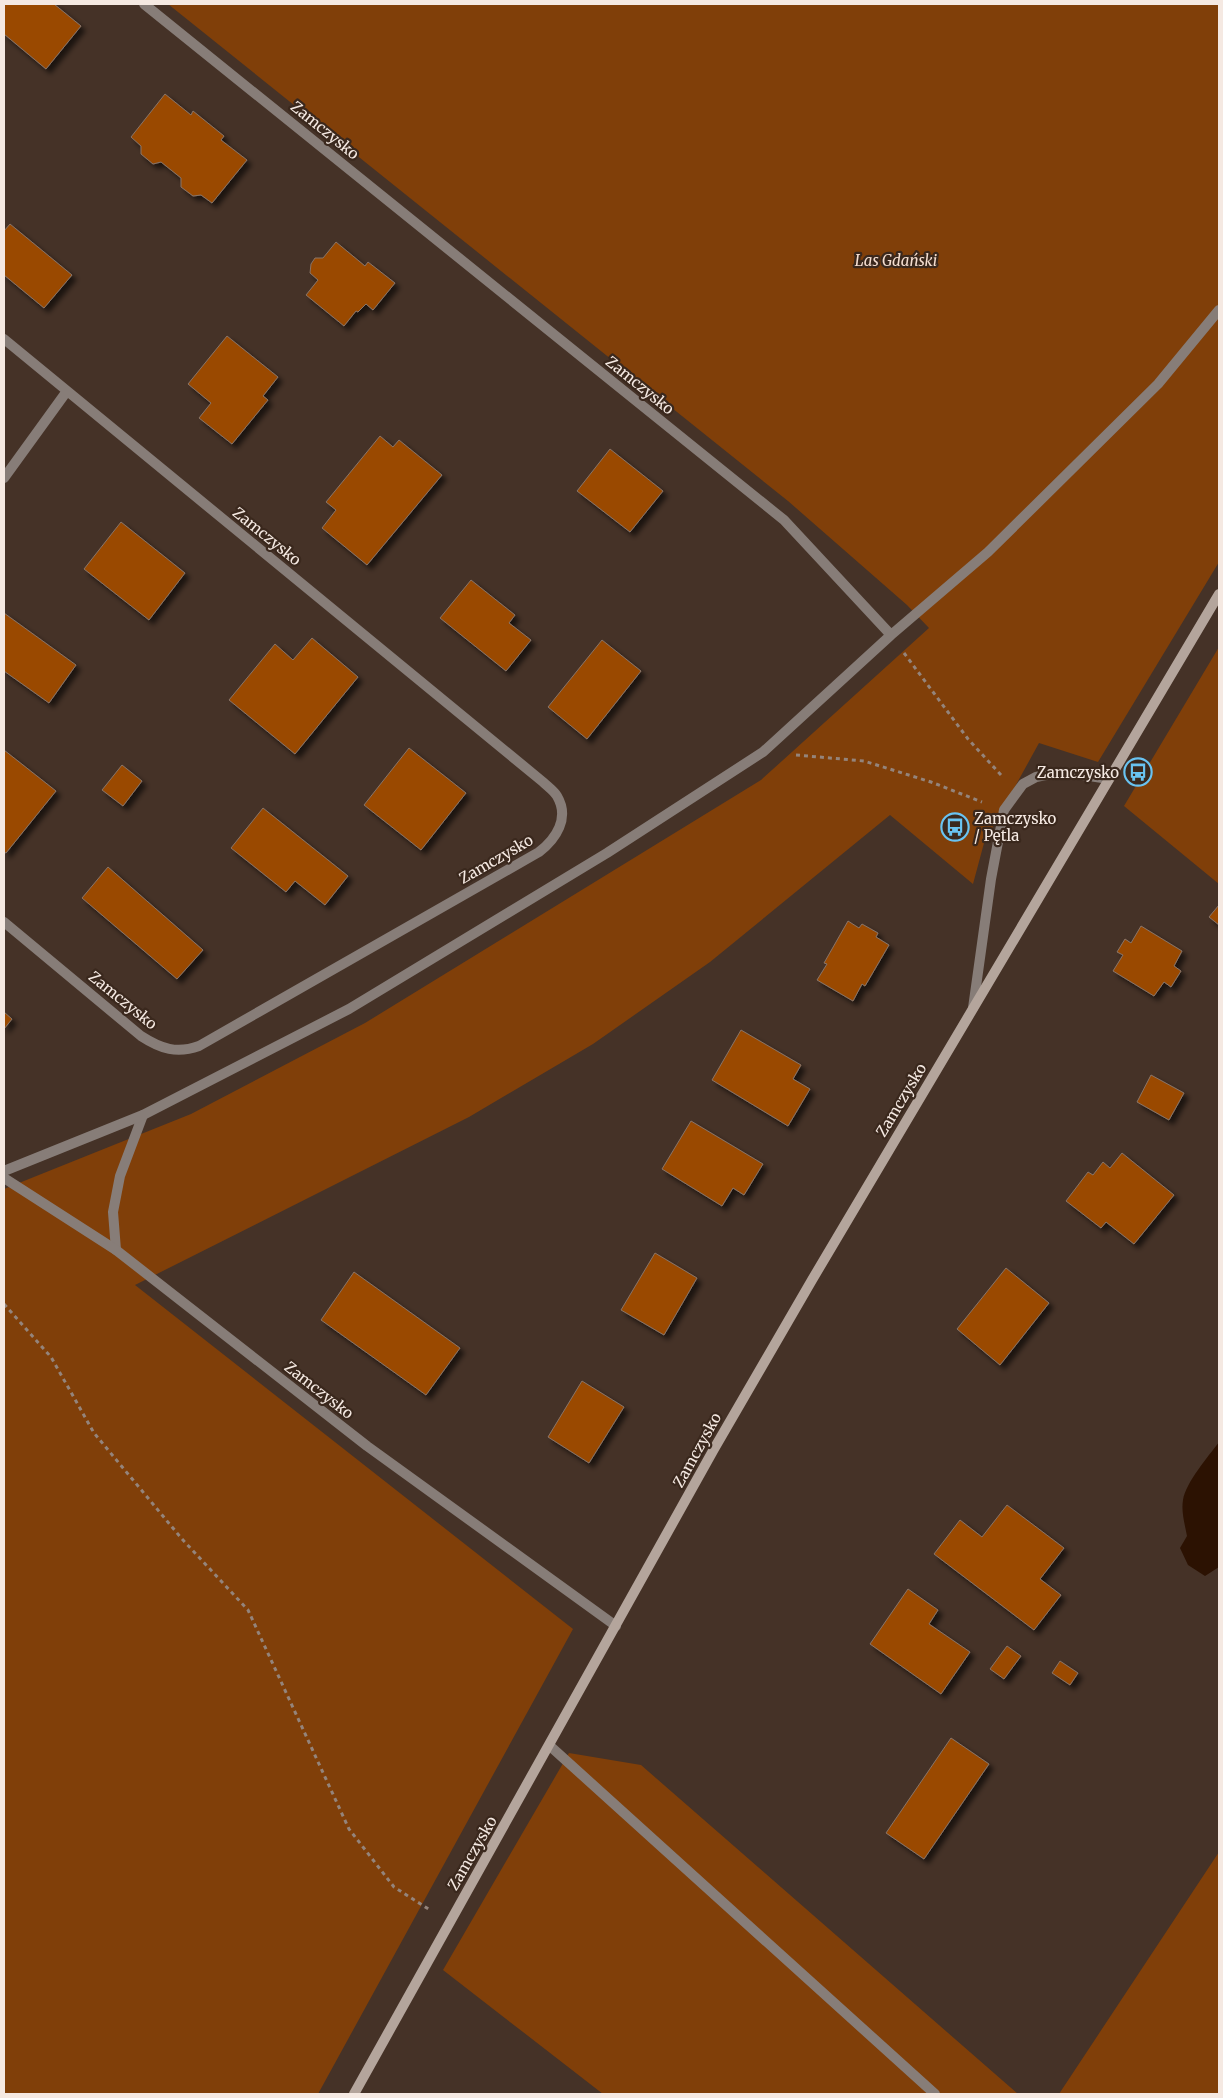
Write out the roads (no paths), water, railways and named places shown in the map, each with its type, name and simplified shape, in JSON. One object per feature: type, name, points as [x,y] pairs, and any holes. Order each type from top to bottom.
[{"type":"street","name":"Zamczysko","points":[[144,4],[784,520],[892,635]]},
{"type":"street","points":[[4,1171],[143,1115],[349,1009],[607,853],[763,752],[892,635],[988,552],[1158,384],[1219,310]]},
{"type":"street","name":"Zamczysko","points":[[4,339],[543,782],[557,796],[562,811],[561,825],[555,837],[539,852],[200,1046],[189,1050],[174,1051],[164,1049],[141,1036],[4,922]]},
{"type":"street","points":[[4,478],[67,391]]},
{"type":"street","name":"Zamczysko","points":[[354,2094],[724,1432],[1219,594]]},
{"type":"street","points":[[973,1009],[991,879],[1004,810],[1023,784],[1036,777],[1051,774],[1076,774],[1110,779]]},
{"type":"street","points":[[116,1250],[113,1212],[120,1176],[143,1115]]},
{"type":"street","name":"Zamczysko","points":[[4,1178],[116,1250],[367,1446],[616,1626]]},
{"type":"street","points":[[550,1746],[936,2094]]},
{"type":"place","name":"Zamczysko","points":[[1138,772]]},
{"type":"place","name":"Zamczysko / Pętla","points":[[955,827]]},
{"type":"park label","name":"Las Gdański","points":[[896,260]]}]
